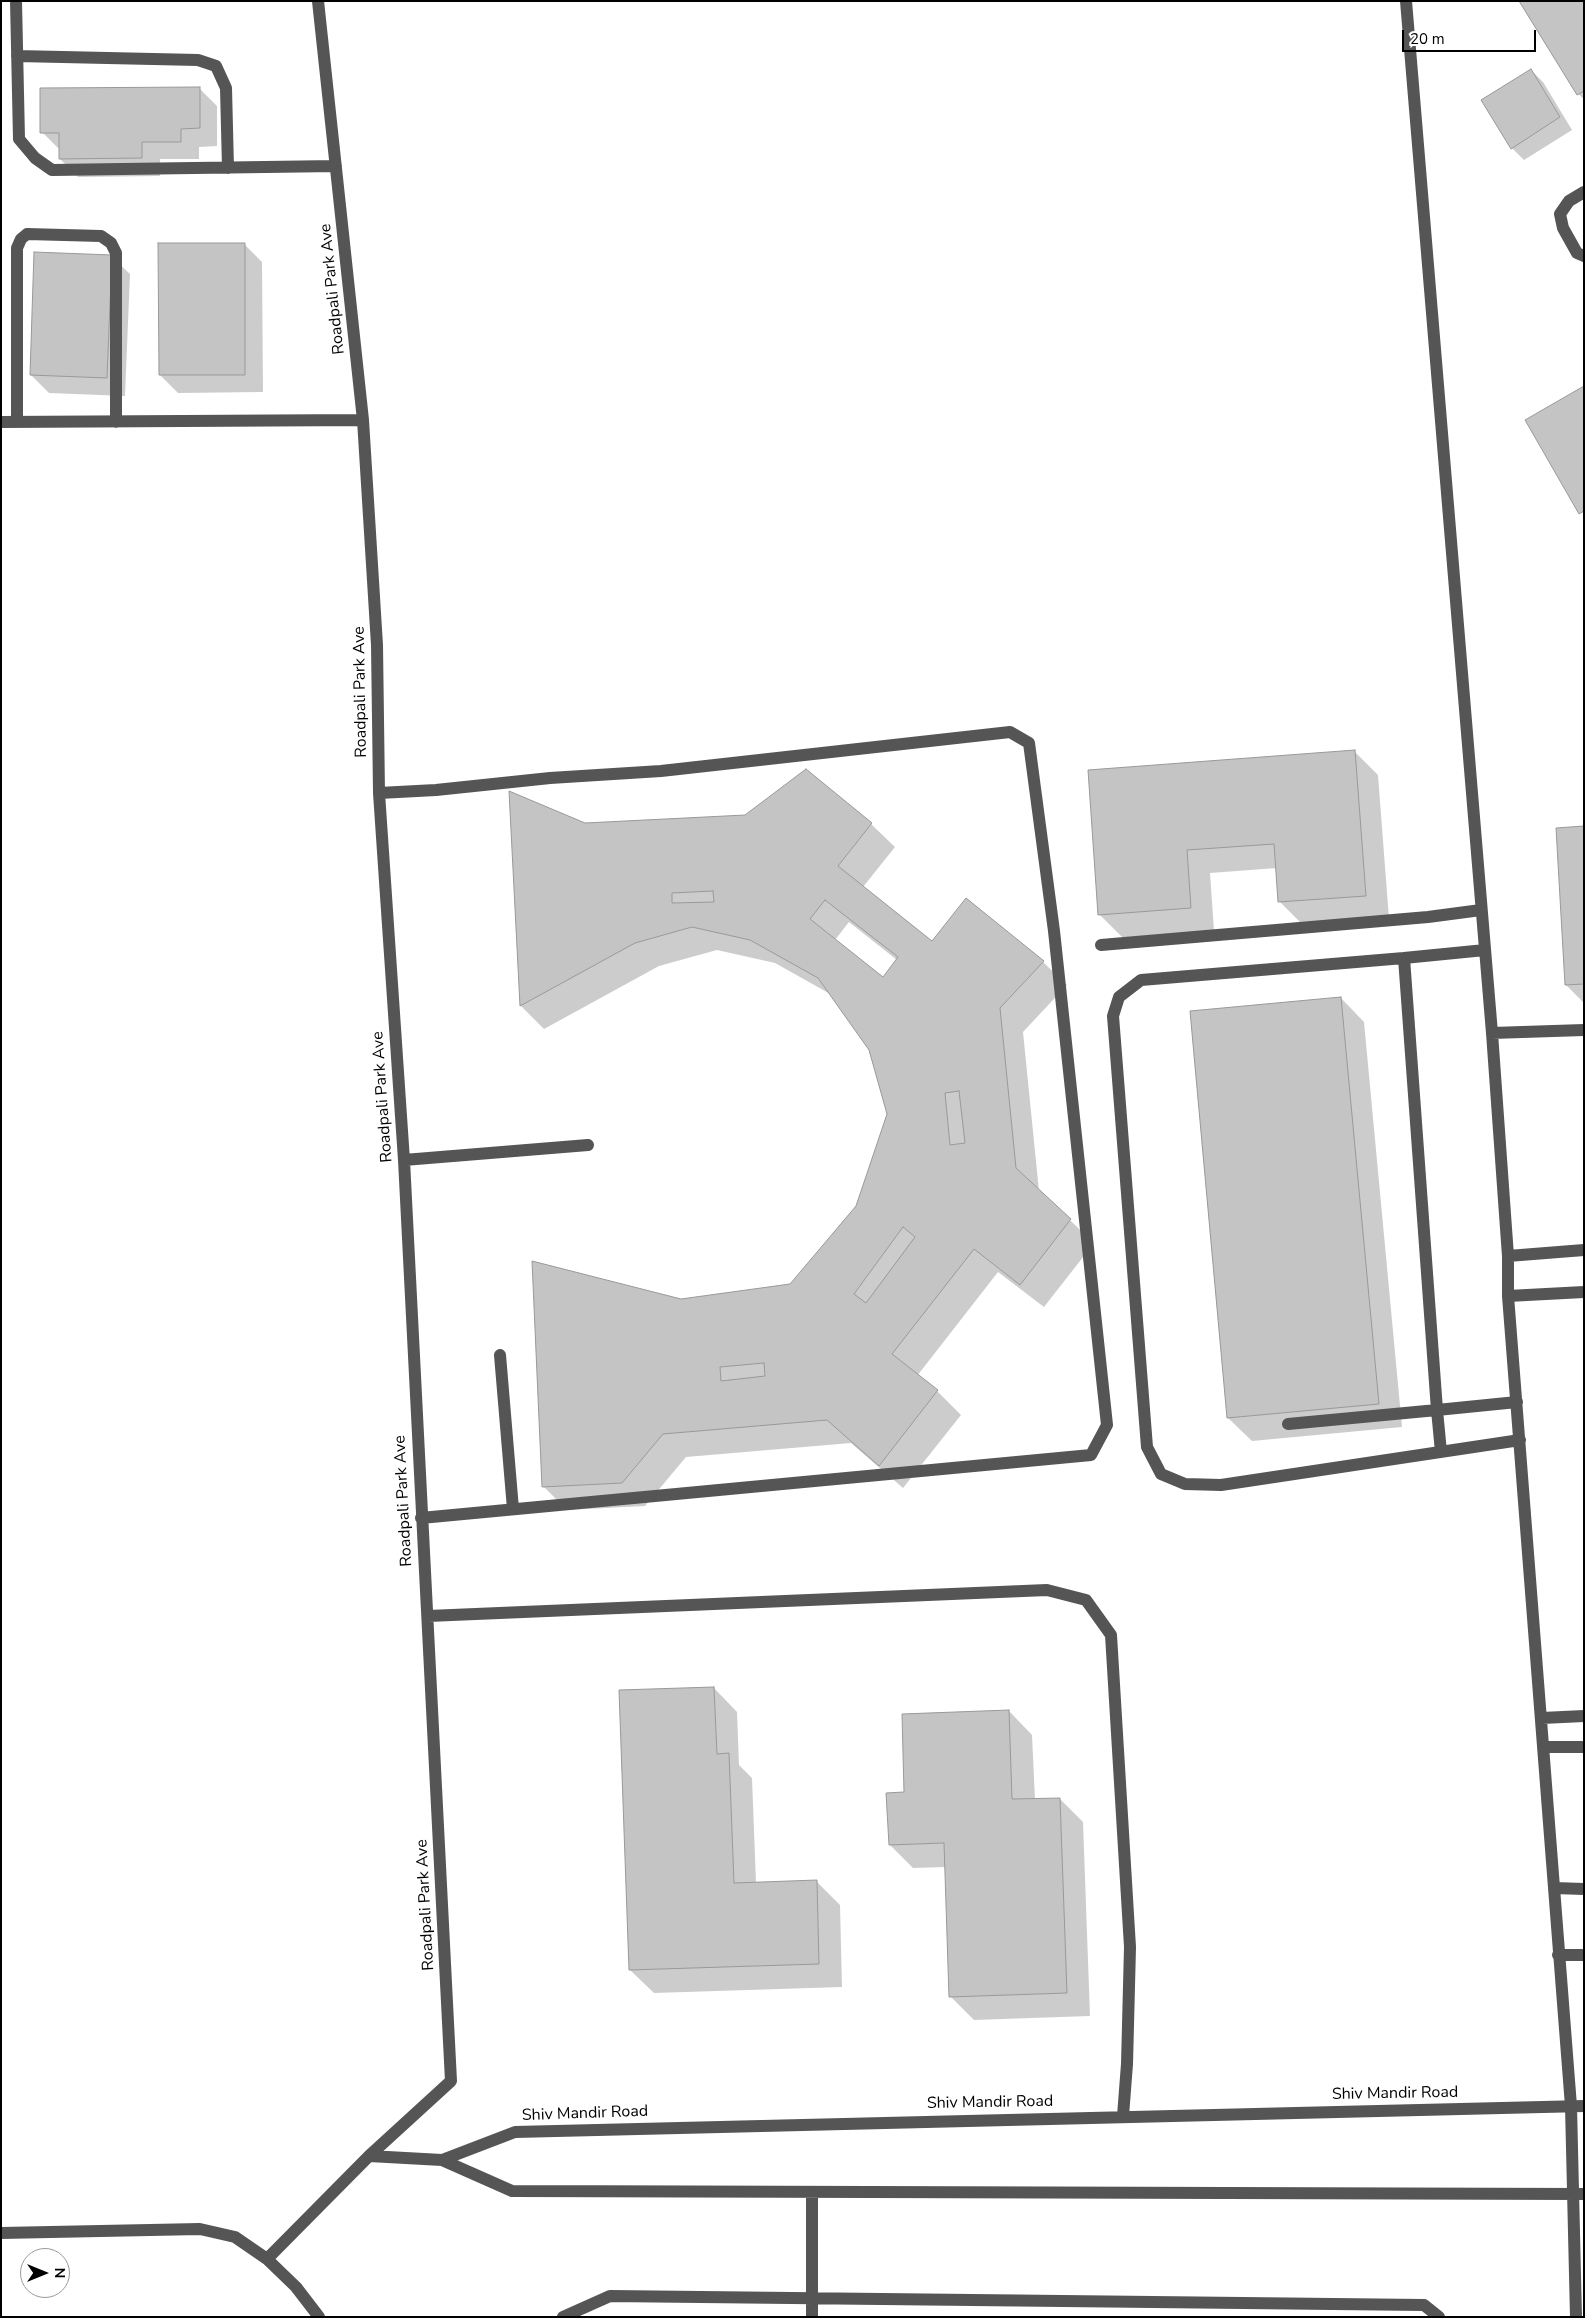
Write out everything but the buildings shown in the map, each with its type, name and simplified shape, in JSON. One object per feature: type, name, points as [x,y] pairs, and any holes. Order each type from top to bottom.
[{"type":"street","points":[[16,1],[19,139],[35,158],[52,170],[336,166]]},
{"type":"street","name":"Roadpali Park Ave","points":[[318,1],[363,420],[377,645],[379,792],[404,1160],[451,2081],[369,2156]]},
{"type":"street","points":[[1406,1],[1492,1033],[1508,1256],[1508,1296],[1542,1718],[1558,1955],[1577,2106],[1576,2317]]},
{"type":"street","points":[[17,56],[198,60],[216,66],[226,88],[228,168]]},
{"type":"street","points":[[1584,192],[1569,201],[1560,214],[1563,228],[1577,253],[1584,256]]},
{"type":"street","points":[[18,422],[17,248],[21,239],[27,234],[101,236],[111,243],[116,253],[116,422]]},
{"type":"street","points":[[1,422],[363,420]]},
{"type":"street","points":[[379,792],[436,790],[550,778],[661,771],[1010,732],[1029,743],[1054,931],[1107,1425],[1091,1455],[421,1518]]},
{"type":"street","points":[[1101,945],[1418,918],[1482,910]]},
{"type":"street","points":[[1485,950],[1142,980],[1119,997],[1114,1016],[1147,1447],[1161,1474],[1185,1484],[1221,1485],[1520,1440]]},
{"type":"street","points":[[1404,958],[1441,1452]]},
{"type":"street","points":[[1492,1033],[1584,1030]]},
{"type":"street","points":[[404,1160],[588,1145]]},
{"type":"street","points":[[1508,1256],[1584,1250]]},
{"type":"street","points":[[1508,1296],[1584,1292]]},
{"type":"street","points":[[500,1355],[513,1509]]},
{"type":"street","points":[[1288,1424],[1517,1402]]},
{"type":"street","points":[[428,1616],[1047,1590],[1086,1600],[1111,1635],[1130,1947],[1128,2064],[1123,2116]]},
{"type":"street","points":[[1542,1718],[1584,1716]]},
{"type":"street","points":[[1544,1747],[1584,1747]]},
{"type":"street","points":[[1554,1888],[1584,1889]]},
{"type":"street","points":[[1558,1955],[1584,1955]]},
{"type":"street","name":"Shiv Mandir Road","points":[[442,2160],[515,2132],[1577,2106]]},
{"type":"street","points":[[268,2258],[369,2156],[442,2160],[512,2191],[1578,2194]]},
{"type":"street","points":[[812,2192],[812,2317]]},
{"type":"street","points":[[1,2232],[200,2229],[235,2237],[268,2258],[296,2287],[319,2317]]},
{"type":"street","points":[[562,2317],[610,2296],[1424,2305],[1439,2317]]}]
